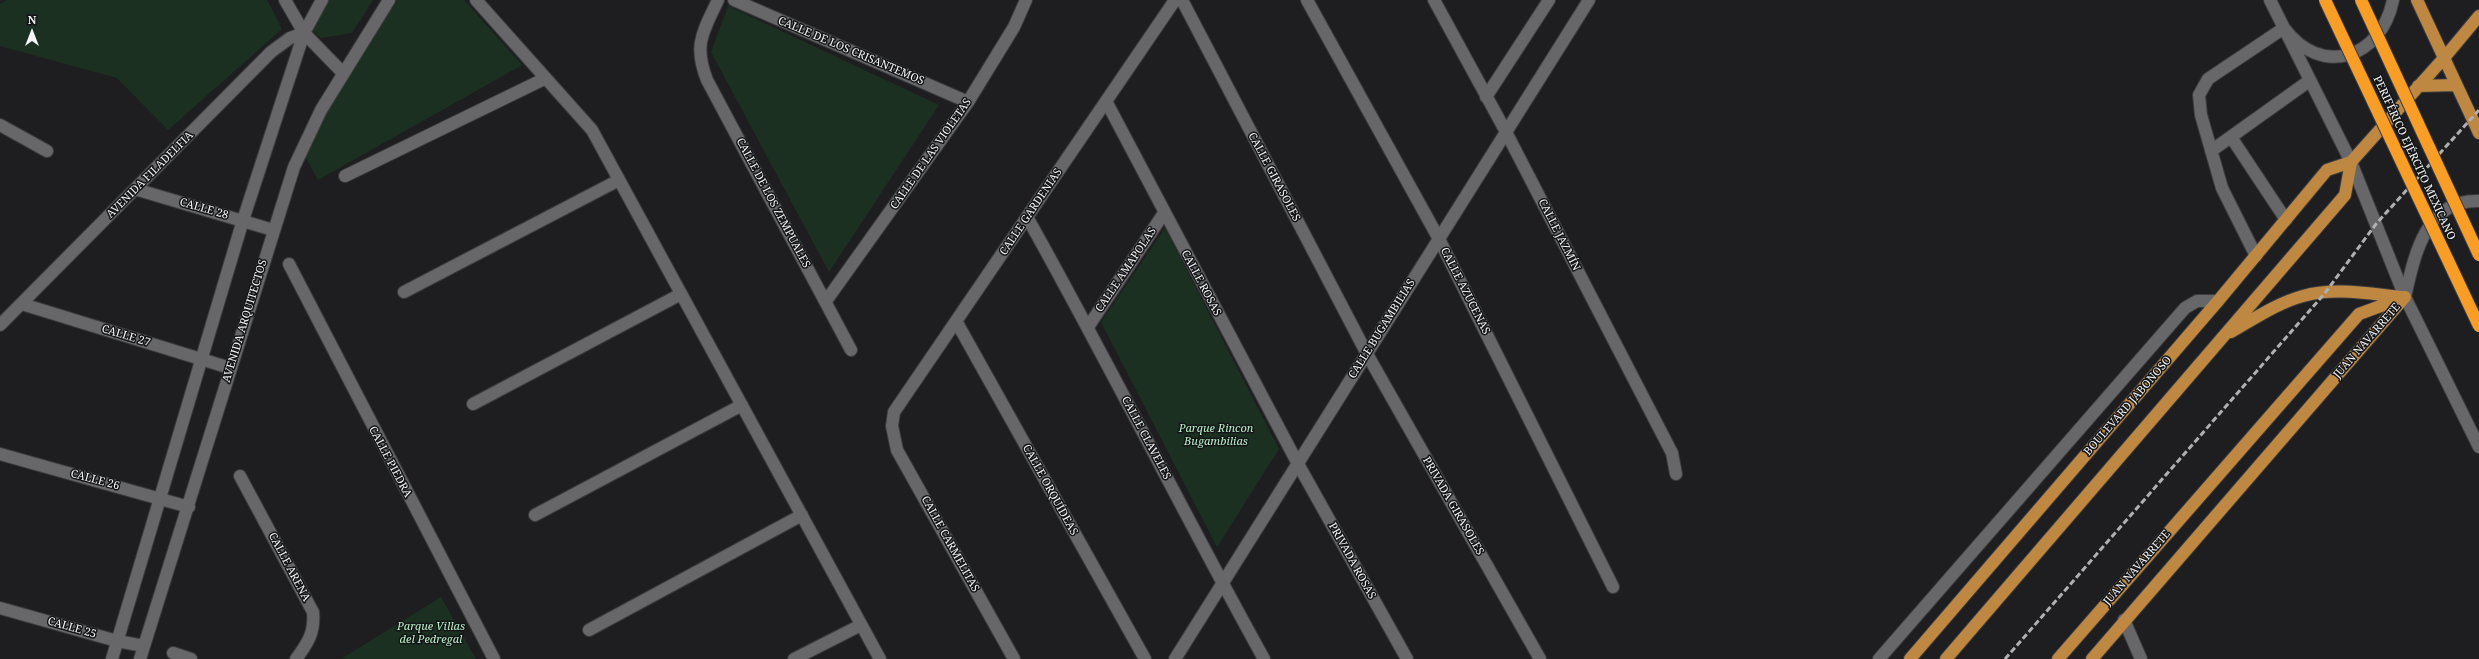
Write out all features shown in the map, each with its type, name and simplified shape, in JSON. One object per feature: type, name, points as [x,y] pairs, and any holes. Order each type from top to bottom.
[{"type":"highway","name":"PERIFÉRICO EJÉRCITO MEXICANO","points":[[2325,0],[2479,326]]},
{"type":"highway","name":"PERIFÉRICO EJÉRCITO MEXICANO","points":[[2361,0],[2479,255]]},
{"type":"main road","points":[[2417,0],[2479,133]]},
{"type":"main road","points":[[1946,659],[2345,195],[2351,162],[2444,58],[2479,16]]},
{"type":"main road","points":[[2418,86],[2456,85]]},
{"type":"main road","name":"BOULEVARD JABONOSO","points":[[1910,659],[2218,301],[2327,170],[2351,162]]},
{"type":"main road","points":[[2223,336],[2276,306],[2303,296],[2353,293],[2405,297]]},
{"type":"main road","name":"JUAN NAVARRETE","points":[[2092,659],[2124,620],[2405,297]]},
{"type":"main road","name":"JUAN NAVARRETE","points":[[2058,659],[2359,314],[2405,297]]},
{"type":"street","points":[[285,0],[304,33],[343,73]]},
{"type":"street","points":[[112,659],[161,499],[243,220],[304,33],[322,0]]},
{"type":"street","name":"AVENIDA ARQUITECTOS","points":[[140,659],[189,507],[230,368],[294,167],[315,122],[343,73],[389,0]]},
{"type":"street","points":[[476,0],[544,79],[592,130],[880,659]]},
{"type":"street","name":"CALLE DE LOS ZEMPUALES","points":[[718,0],[704,29],[699,54],[707,80],[852,350]]},
{"type":"street","name":"CALLE DE LOS CRISANTEMOS","points":[[734,0],[968,102]]},
{"type":"street","name":"CALLE DE LAS VIOLETAS","points":[[826,301],[968,102],[1014,27],[1026,0]]},
{"type":"street","name":"CALLE GARDENIAS","points":[[892,426],[894,412],[900,401],[1175,0]]},
{"type":"street","name":"CALLE GIRASOLES","points":[[1182,0],[1367,354]]},
{"type":"street","name":"CALLE AZUCENAS","points":[[1308,0],[1439,239],[1613,587]]},
{"type":"street","name":"CALLE JAZMÍN","points":[[1434,0],[1506,132],[1672,453],[1676,474]]},
{"type":"street","points":[[1486,97],[1549,0]]},
{"type":"street","name":"CALLE BUGAMBILIAS","points":[[1175,659],[1589,0]]},
{"type":"street","points":[[2270,0],[2309,81],[2351,162],[2405,297],[2479,447]]},
{"type":"street","points":[[2284,28],[2302,47],[2313,53],[2337,57],[2349,55],[2360,50],[2378,35],[2388,19],[2392,0]]},
{"type":"street","points":[[2256,256],[2222,188],[2210,151],[2201,115],[2199,96],[2208,79],[2284,28]]},
{"type":"street","name":"AVENIDA FILADELFIA","points":[[0,325],[271,52],[290,38],[304,33]]},
{"type":"street","points":[[345,176],[544,79]]},
{"type":"street","points":[[2210,151],[2309,81]]},
{"type":"street","name":"CALLE ROSAS","points":[[1106,101],[1298,464]]},
{"type":"street","points":[[0,126],[48,151]]},
{"type":"street","points":[[2231,137],[2286,220]]},
{"type":"street","points":[[404,292],[619,180]]},
{"type":"street","name":"CALLE 28","points":[[135,189],[273,230]]},
{"type":"street","points":[[2405,297],[2420,239],[2434,220],[2462,202],[2479,201]]},
{"type":"street","name":"CALLE AMAPOLAS","points":[[1088,327],[1164,213]]},
{"type":"street","name":"CALLE CLAVELES","points":[[1027,217],[1088,327],[1222,584],[1264,659]]},
{"type":"street","name":"CALLE PIEDRA","points":[[289,264],[494,659]]},
{"type":"street","points":[[473,404],[681,294]]},
{"type":"street","points":[[1879,659],[2185,308],[2197,302],[2218,301]]},
{"type":"street","name":"CALLE 27","points":[[22,304],[230,368]]},
{"type":"street","name":"CALLE ORQUÍDEAS","points":[[956,321],[1145,659]]},
{"type":"street","name":"PRIVADA GIRASOLES","points":[[1367,354],[1540,659]]},
{"type":"street","points":[[535,515],[742,405]]},
{"type":"street","name":"CALLE CARMELITAS","points":[[892,426],[897,450],[1014,659]]},
{"type":"street","name":"CALLE 26","points":[[0,454],[189,507]]},
{"type":"street","name":"PRIVADA ROSAS","points":[[1298,464],[1407,659]]},
{"type":"street","name":"CALLE ARENA","points":[[240,476],[313,612],[315,626],[310,641],[296,659]]},
{"type":"street","points":[[589,630],[802,516]]},
{"type":"street","name":"CALLE 25","points":[[0,608],[117,641],[144,646]]},
{"type":"street","points":[[2124,620],[2141,659]]},
{"type":"street","points":[[794,659],[861,625]]},
{"type":"street","points":[[173,653],[191,659]]},
{"type":"green space","points":[[7,0],[267,0],[282,29],[168,130],[117,78],[0,46],[0,4]]},
{"type":"green space","points":[[327,0],[373,0],[352,33],[321,38],[312,30]]},
{"type":"green space","points":[[394,0],[464,0],[522,65],[318,180],[305,156],[357,55]]},
{"type":"green space","points":[[728,6],[939,105],[829,272],[711,52]]},
{"type":"green space","name":"Parque Rincon Bugambilias","points":[[1165,228],[1279,449],[1217,547],[1101,322]]},
{"type":"green space","name":"Parque Villas del Pedregal","points":[[441,597],[476,659],[341,659]]},
{"type":"railway","points":[[2005,659],[2325,293],[2376,224],[2479,110]]}]
